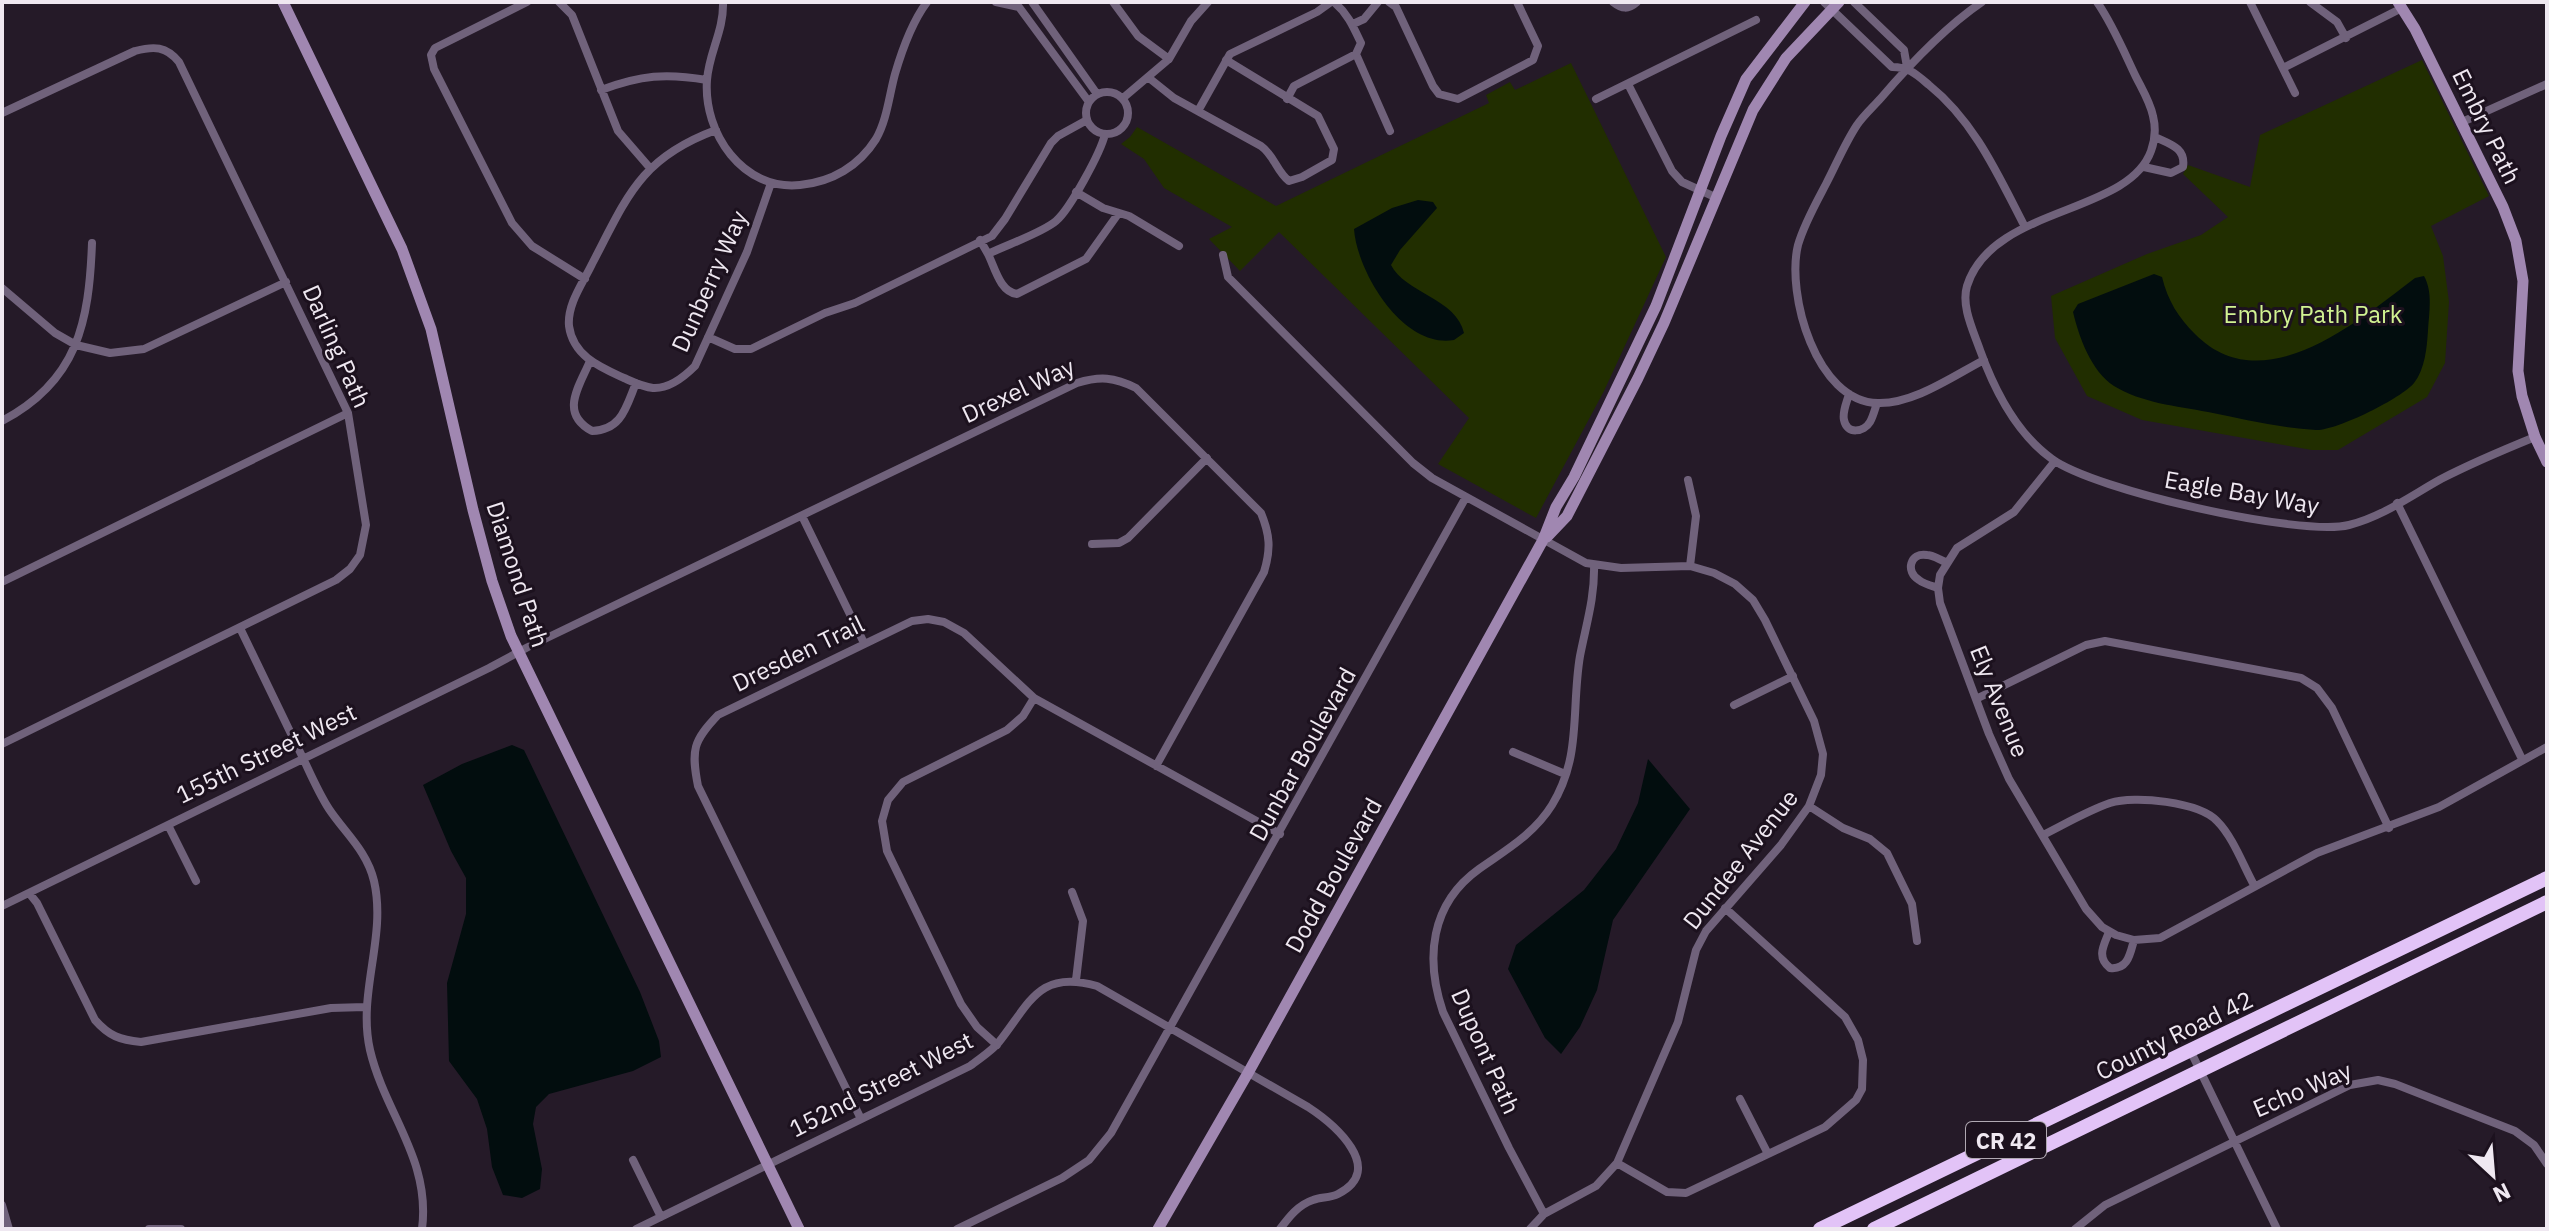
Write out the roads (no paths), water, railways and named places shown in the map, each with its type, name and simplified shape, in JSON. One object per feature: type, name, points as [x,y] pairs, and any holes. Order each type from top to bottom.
[{"type":"highway","name":"County Road 42","points":[[1820,1229],[2547,878]]},
{"type":"highway","name":"County Road 42","points":[[1874,1229],[2547,902]]},
{"type":"street","name":"Diamond Path","points":[[283,2],[402,249],[431,329],[492,581],[518,653],[799,1229]]},
{"type":"street","points":[[527,2],[435,48],[431,55],[434,69],[512,223],[532,246],[585,279]]},
{"type":"street","points":[[559,2],[572,15],[618,131],[650,168]]},
{"type":"street","points":[[723,2],[721,32],[707,80],[716,130],[725,148],[741,167],[771,183],[788,186],[819,182],[844,171],[866,153],[878,136],[903,51],[927,2]]},
{"type":"street","points":[[996,2],[1022,4],[1089,102]]},
{"type":"street","points":[[1032,2],[1097,94]]},
{"type":"street","points":[[1113,2],[1138,36],[1169,59]]},
{"type":"street","points":[[1123,98],[1169,59],[1191,21],[1208,2]]},
{"type":"street","points":[[1198,111],[1226,60],[1239,49],[1332,2],[1347,12],[1353,24],[1361,43],[1356,54],[1294,86],[1287,99]]},
{"type":"street","points":[[1353,24],[1364,19],[1378,2]]},
{"type":"street","points":[[1389,2],[1396,7],[1433,86],[1439,94],[1458,99],[1533,60],[1538,46],[1517,2]]},
{"type":"street","points":[[1613,2],[1624,8],[1637,2]]},
{"type":"street","points":[[1543,540],[1556,507],[1574,477],[1656,306],[1746,79],[1805,2]]},
{"type":"street","points":[[1854,2],[1904,50],[1907,67]]},
{"type":"street","points":[[1982,2],[1964,14],[1907,67],[1857,125],[1815,205],[1799,244],[1795,269],[1796,295],[1805,326],[1828,374],[1849,394],[1877,403],[1898,400],[1918,394],[1984,360]]},
{"type":"street","points":[[2097,2],[2153,115],[2155,137],[2144,167],[2171,173],[2183,167],[2185,159],[2182,152],[2155,137]]},
{"type":"street","points":[[2250,2],[2295,93]]},
{"type":"street","points":[[2310,2],[2337,22],[2346,38]]},
{"type":"street","points":[[1543,540],[1567,516],[1638,378],[1753,110],[1786,58],[1832,5],[1892,67],[1907,67],[1948,100],[1972,128],[2025,227]]},
{"type":"street","points":[[2283,68],[2346,38],[2403,5]]},
{"type":"street","name":"Embry Path","points":[[2403,5],[2503,207],[2516,241],[2523,281],[2518,371],[2535,437],[2547,462]]},
{"type":"street","points":[[1596,99],[1756,20]]},
{"type":"street","name":"Darling Path","points":[[2,113],[135,51],[154,46],[171,52],[179,62],[348,413],[366,525],[360,555],[350,569],[336,580],[2,744]]},
{"type":"street","points":[[1356,54],[1390,131]]},
{"type":"street","points":[[1149,78],[1163,91],[1261,146],[1269,152],[1285,179],[1293,181],[1325,165],[1335,154],[1318,116],[1226,60]]},
{"type":"street","points":[[601,90],[645,77],[664,75],[707,80]]},
{"type":"street","points":[[1628,84],[1668,166],[1682,182],[1715,197]]},
{"type":"street","points":[[2460,123],[2547,84]]},
{"type":"street","points":[[1108,91],[1123,98],[1129,109],[1127,121],[1119,131],[1105,134],[1094,130],[1087,120],[1089,102],[1097,94],[1108,91]]},
{"type":"street","points":[[708,337],[735,349],[751,349],[825,313],[855,303],[992,236],[1051,143],[1087,120]]},
{"type":"street","points":[[636,383],[620,420],[612,428],[592,431],[577,419],[574,397],[590,361],[571,337],[570,308],[633,188],[650,168],[682,144],[716,130]]},
{"type":"street","points":[[988,254],[1055,222],[1076,192],[1105,134]]},
{"type":"street","name":"Eagle Bay Way","points":[[2144,167],[2109,192],[2025,227],[1989,252],[1975,268],[1966,288],[1968,314],[1984,360],[2019,429],[2055,461],[2093,480],[2146,496],[2270,521],[2328,527],[2349,525],[2469,465],[2535,437]]},
{"type":"street","name":"Dunberry Way","points":[[590,361],[653,388],[666,386],[688,374],[695,366],[757,227],[771,183]]},
{"type":"street","points":[[1076,192],[1118,214],[1129,216],[1179,246]]},
{"type":"street","points":[[980,240],[1010,294],[1024,291],[1086,259],[1118,214]]},
{"type":"street","points":[[2,421],[42,394],[62,370],[76,345],[90,295],[92,243]]},
{"type":"street","name":"Dundee Avenue","points":[[1223,255],[1228,277],[1413,463],[1432,478],[1594,565],[1621,568],[1690,566],[1725,578],[1753,600],[1819,731],[1823,754],[1821,775],[1809,806],[1781,845],[1706,931],[1696,950],[1678,1022],[1617,1163],[1596,1186],[1544,1214],[1530,1229]]},
{"type":"street","points":[[2,288],[55,333],[76,345],[110,353],[144,349],[286,282]]},
{"type":"street","name":"Drexel Way","points":[[548,639],[1077,383],[1094,377],[1116,378],[1136,388],[1207,458],[1261,513],[1269,533],[1270,553],[1264,572],[1156,766]]},
{"type":"street","points":[[1849,394],[1844,420],[1847,427],[1853,430],[1861,430],[1868,425],[1877,403]]},
{"type":"street","points":[[2,582],[348,413]]},
{"type":"street","points":[[1092,544],[1119,543],[1128,538],[1207,458]]},
{"type":"street","points":[[1946,562],[1928,554],[1919,555],[1912,559],[1911,573],[1917,580],[1938,588],[1946,562],[1964,542],[2014,512],[2055,461]]},
{"type":"street","points":[[1688,480],[1696,516],[1690,566]]},
{"type":"street","name":"Dunbar Boulevard","points":[[957,1229],[1062,1178],[1089,1160],[1111,1133],[1466,497]]},
{"type":"street","points":[[2397,503],[2522,759]]},
{"type":"street","points":[[802,516],[864,643]]},
{"type":"street","name":"Dodd Boulevard","points":[[1158,1229],[1248,1073],[1543,540]]},
{"type":"street","name":"Dupont Path","points":[[1544,1214],[1443,1012],[1436,993],[1433,951],[1435,931],[1443,908],[1468,879],[1504,855],[1537,824],[1552,805],[1565,774],[1576,737],[1580,658],[1594,588],[1594,565]]},
{"type":"street","name":"Ely Avenue","points":[[1938,588],[1948,628],[2009,779],[2086,909],[2109,932]]},
{"type":"street","name":"Dresden Trail","points":[[861,1119],[698,786],[693,762],[700,734],[718,715],[912,621],[928,619],[944,622],[964,633],[1034,698],[1280,834]]},
{"type":"street","points":[[240,628],[329,808],[362,851],[374,880],[377,915],[365,1007],[370,1049],[382,1087],[413,1151],[421,1179],[422,1229]]},
{"type":"street","name":"155th Street West","points":[[2,906],[548,639]]},
{"type":"street","points":[[1976,699],[2086,645],[2105,641],[2301,678],[2317,688],[2332,708],[2389,828]]},
{"type":"street","points":[[1734,705],[1793,676]]},
{"type":"street","points":[[997,1045],[977,1027],[961,1004],[887,851],[882,821],[888,800],[903,782],[1007,730],[1023,716],[1034,698]]},
{"type":"street","points":[[2134,940],[2127,962],[2122,967],[2110,968],[2101,952],[2109,932],[2134,940],[2154,939],[2187,925],[2254,885],[2317,853],[2439,807],[2547,747]]},
{"type":"street","points":[[1513,752],[1565,774]]},
{"type":"street","points":[[2043,835],[2110,803],[2130,799],[2184,805],[2208,812],[2220,823],[2254,885]]},
{"type":"street","points":[[1809,806],[1843,828],[1870,839],[1887,853],[1912,904],[1917,941]]},
{"type":"street","points":[[168,825],[196,881]]},
{"type":"street","points":[[1072,892],[1083,921],[1076,980],[1097,986],[1322,1116],[1349,1142],[1357,1168],[1349,1185],[1335,1195],[1303,1205],[1280,1229]]},
{"type":"street","points":[[29,893],[37,903],[95,1020],[106,1033],[120,1040],[141,1042],[331,1008],[365,1007]]},
{"type":"street","points":[[1617,1163],[1667,1192],[1686,1193],[1825,1127],[1856,1100],[1862,1089],[1863,1060],[1858,1040],[1845,1017],[1725,908]]},
{"type":"street","name":"152nd Street West","points":[[636,1229],[970,1066],[997,1045],[1035,993],[1054,982],[1076,980]]},
{"type":"street","points":[[2191,1052],[2277,1229]]},
{"type":"street","name":"Echo Way","points":[[2075,1229],[2105,1205],[2235,1141],[2350,1085],[2378,1080],[2515,1131],[2534,1145],[2547,1164]]},
{"type":"street","points":[[1740,1099],[1768,1154]]},
{"type":"street","points":[[633,1160],[661,1217]]},
{"type":"street","points":[[2,1205],[9,1229]]},
{"type":"street","points":[[149,1229],[181,1229]]},
{"type":"park label","name":"Embry Path Park","points":[[2313,314]]}]
